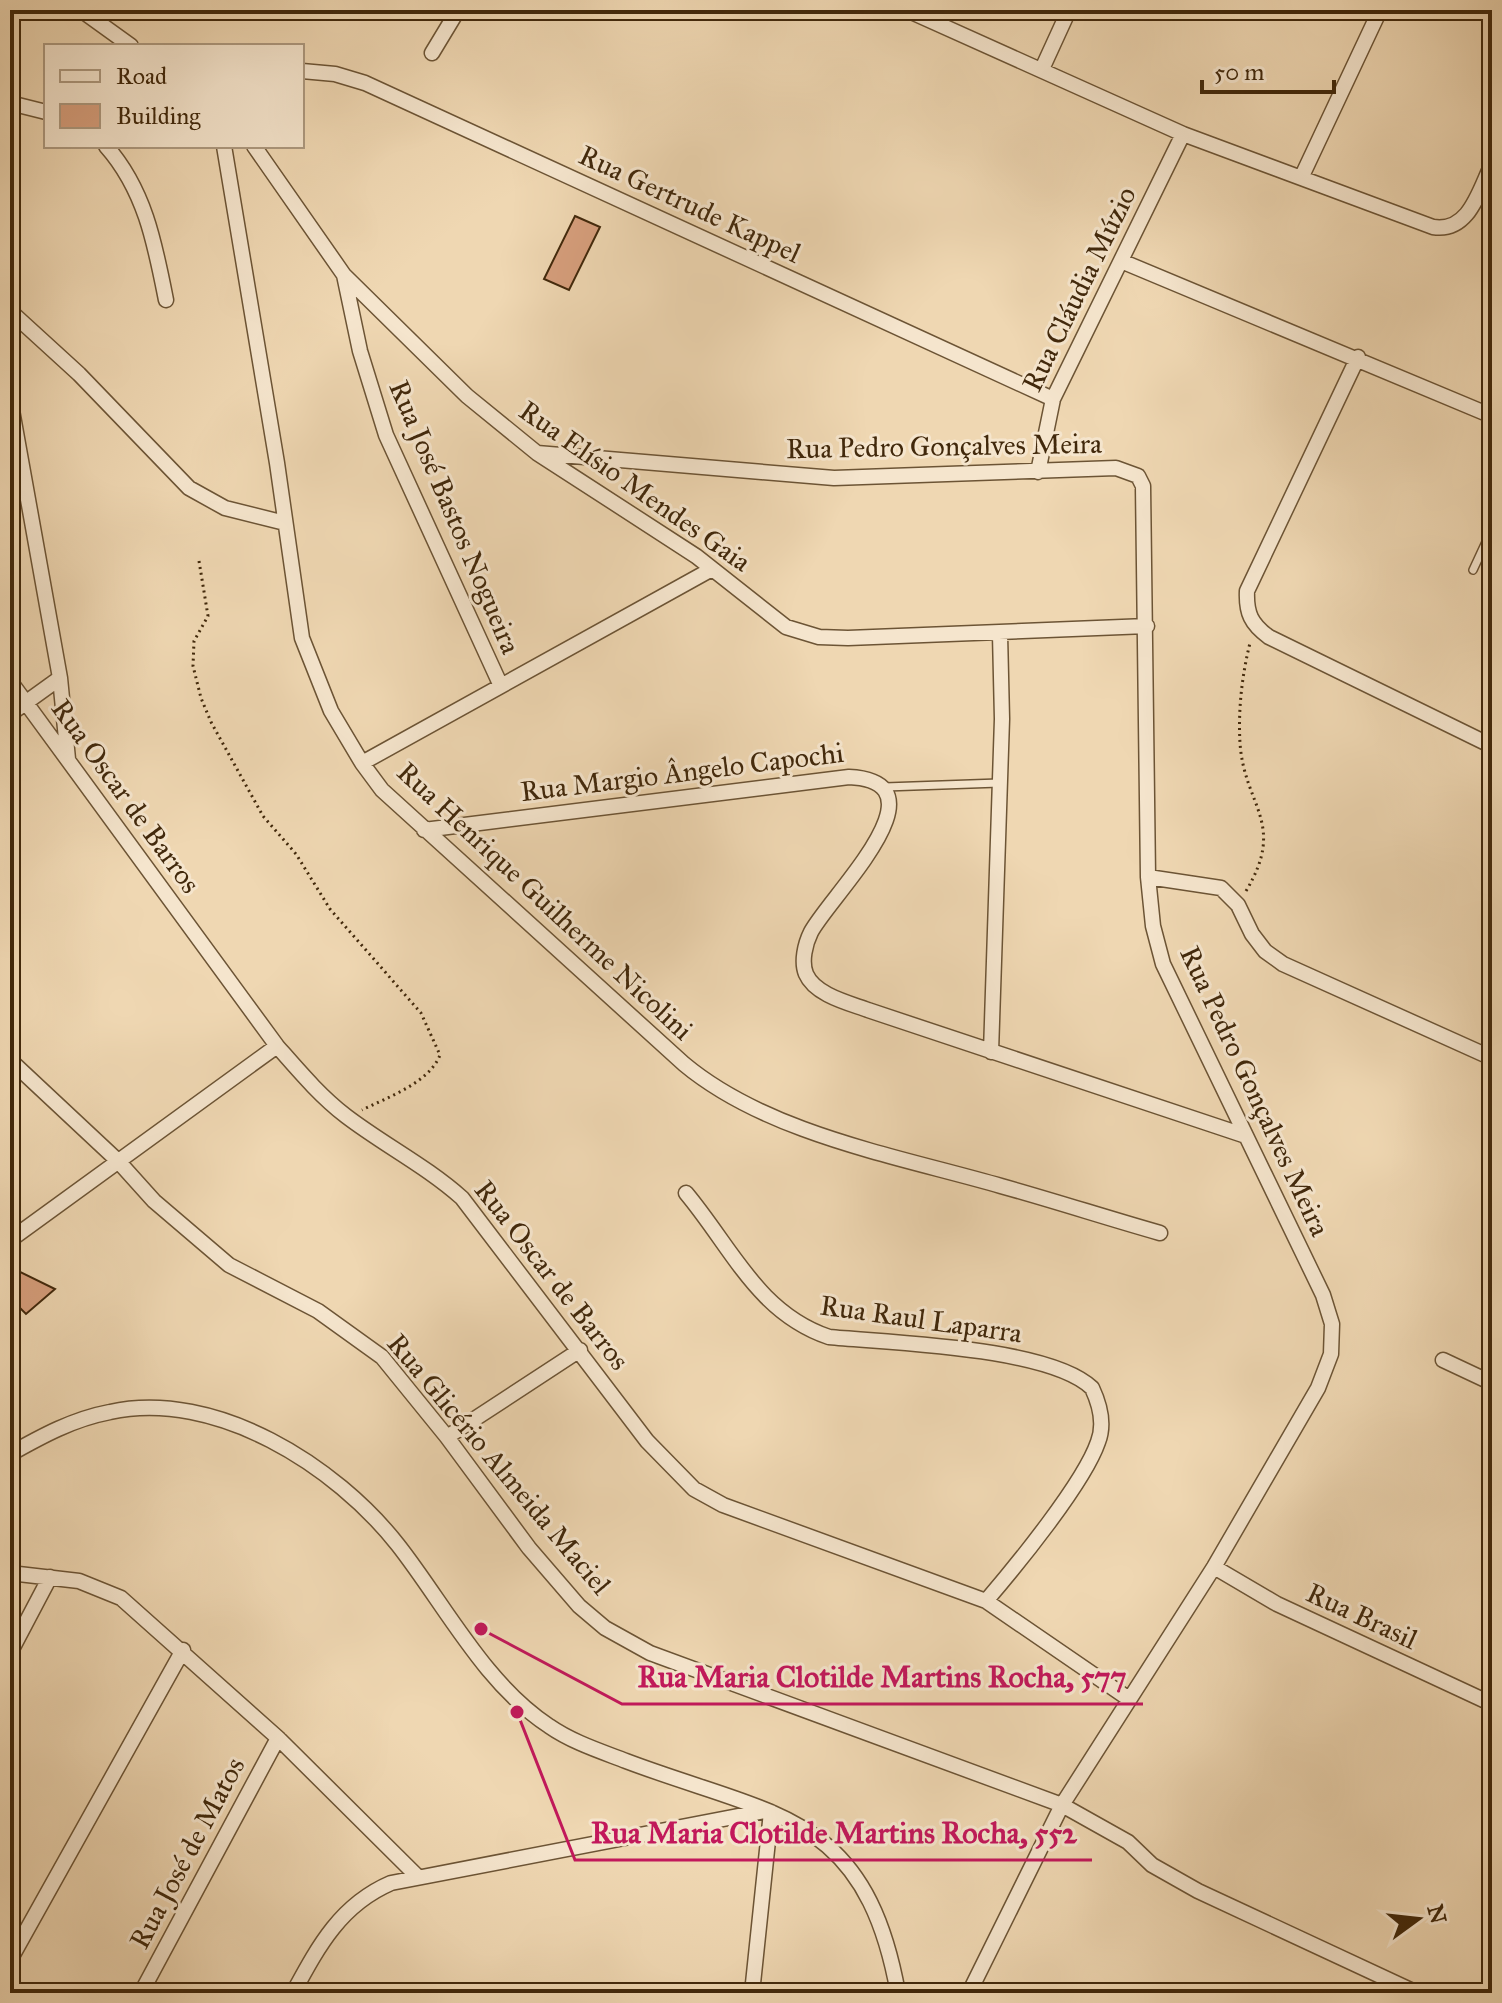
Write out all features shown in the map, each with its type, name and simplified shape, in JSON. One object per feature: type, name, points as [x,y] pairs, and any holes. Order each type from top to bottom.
[{"type":"street","points":[[81,10],[128,44]]},
{"type":"street","points":[[432,53],[458,10]]},
{"type":"street","points":[[907,10],[1183,134],[1433,227],[1454,226],[1467,215],[1492,164]]},
{"type":"street","points":[[1042,69],[1069,10]]},
{"type":"street","points":[[1302,176],[1380,10]]},
{"type":"street","name":"Rua Gertrude Kappel","points":[[304,71],[335,74],[365,83],[1053,399]]},
{"type":"street","points":[[10,103],[44,112]]},
{"type":"street","name":"Rua Cláudia Múzio","points":[[1038,472],[1053,399],[1183,134]]},
{"type":"street","points":[[108,148],[123,165],[140,197],[166,300]]},
{"type":"street","name":"Rua Henrique Guilherme Nicolini","points":[[224,148],[302,638],[331,711],[382,790],[684,1064],[735,1101],[767,1115],[895,1157],[1160,1233]]},
{"type":"street","name":"Rua Elísio Mendes Gaia","points":[[255,148],[344,275],[467,396],[537,453],[641,518],[786,627],[819,637],[1000,634],[1147,626]]},
{"type":"street","points":[[1121,261],[1358,357],[1492,416]]},
{"type":"street","name":"Rua José Bastos Nogueira","points":[[344,275],[360,351],[386,435],[501,686]]},
{"type":"street","points":[[10,313],[88,383],[189,488],[225,508],[285,523]]},
{"type":"street","points":[[1358,357],[1247,591],[1246,605],[1254,626],[1296,651],[1492,746]]},
{"type":"street","points":[[10,399],[60,678],[68,759]]},
{"type":"street","name":"Rua Pedro Gonçalves Meira","points":[[537,453],[834,478],[1116,468],[1138,476],[1146,504],[1148,877],[1153,926],[1163,964],[1323,1295],[1332,1324],[1331,1354],[1318,1388],[1214,1567],[1062,1805],[969,1993]]},
{"type":"street","points":[[362,763],[712,569]]},
{"type":"street","points":[[991,1052],[1000,783],[1000,634]]},
{"type":"street","points":[[10,714],[60,678]]},
{"type":"street","name":"Rua Oscar de Barros","points":[[10,681],[277,1046],[313,1088],[347,1117],[439,1178],[462,1198],[647,1441],[694,1489],[723,1505],[986,1601],[1129,1699]]},
{"type":"street","name":"Rua Margio Ângelo Capochi","points":[[424,830],[849,777],[874,780],[885,787]]},
{"type":"street","points":[[885,787],[891,807],[887,823],[810,933],[805,950],[807,977],[832,996],[1243,1135]]},
{"type":"street","points":[[1148,877],[1221,888],[1238,905],[1252,934],[1265,951],[1283,964],[1492,1058]]},
{"type":"street","points":[[10,1240],[277,1046]]},
{"type":"street","name":"Rua Glicério Almeida Maciel","points":[[10,1060],[118,1161],[154,1201],[229,1265],[318,1311],[382,1357],[447,1437],[529,1548],[579,1606],[605,1628],[650,1653],[1062,1805],[1128,1842],[1152,1865],[1198,1891],[1417,1993]]},
{"type":"street","name":"Rua Raul Laparra","points":[[686,1193],[762,1295],[802,1328],[829,1337],[918,1345],[1063,1369],[1092,1388],[1102,1420],[1099,1442],[1079,1477],[986,1601]]},
{"type":"street","points":[[447,1437],[580,1350]]},
{"type":"street","points":[[1443,1360],[1492,1383]]},
{"type":"street","points":[[10,1454],[78,1420],[113,1411],[147,1409],[211,1417],[302,1457],[361,1501],[397,1544],[502,1685],[550,1727],[588,1747],[795,1821],[830,1845],[851,1868],[873,1908],[892,1963],[898,1993]]},
{"type":"street","name":"Rua Brasil","points":[[1214,1567],[1277,1604],[1492,1704]]},
{"type":"street","points":[[10,1573],[102,1587],[121,1598],[183,1650],[278,1738],[417,1876]]},
{"type":"street","points":[[10,1653],[50,1577]]},
{"type":"street","points":[[10,1960],[183,1650]]},
{"type":"street","name":"Rua José de Matos","points":[[141,1993],[278,1738]]},
{"type":"street","points":[[293,1993],[332,1927],[350,1906],[369,1892],[417,1876],[769,1811]]},
{"type":"street","points":[[752,1993],[769,1811]]},
{"type":"lane","points":[[1473,570],[1492,529]]},
{"type":"lane","points":[[885,787],[1000,783]]},
{"type":"path","points":[[199,561],[208,616],[194,641],[193,666],[211,722],[263,816],[296,854],[330,909],[421,1013],[440,1055],[436,1066],[405,1089],[347,1117]]},
{"type":"path","points":[[1238,905],[1265,852],[1264,823],[1240,743],[1244,666],[1254,626]]},
{"type":"building","points":[[575,216],[600,227],[569,290],[544,279]]},
{"type":"building","points":[[10,1267],[55,1289],[26,1314],[10,1298]]},
{"type":"place","name":"Rua Maria Clotilde Martins Rocha, 577","points":[[481,1629]]},
{"type":"place","name":"Rua Maria Clotilde Martins Rocha, 552","points":[[517,1712]]}]
